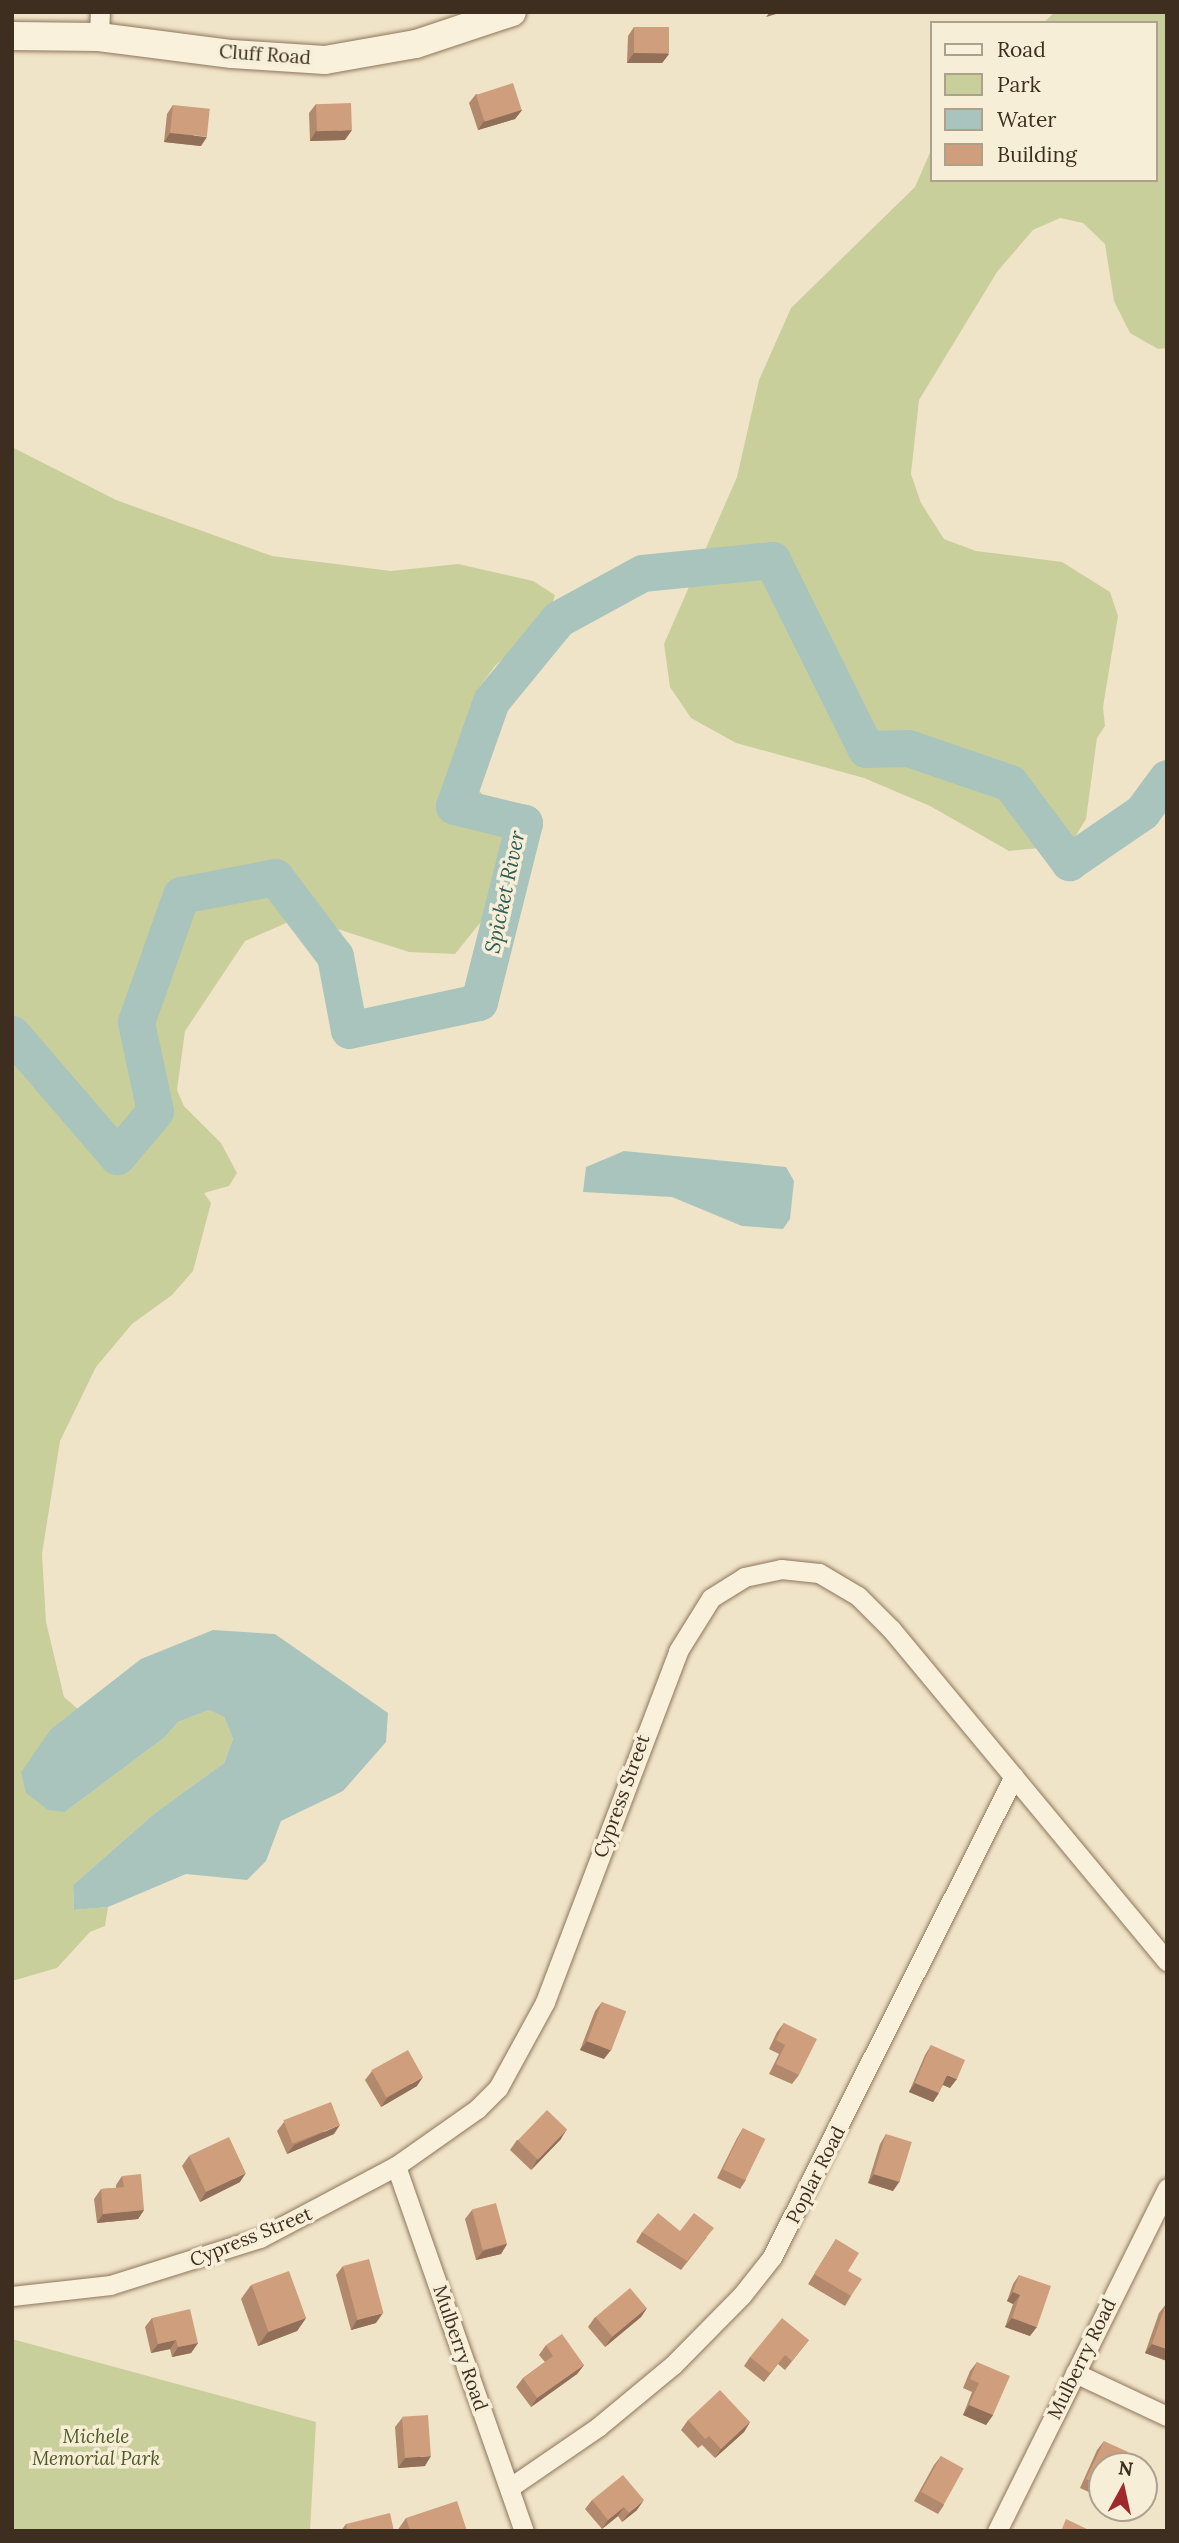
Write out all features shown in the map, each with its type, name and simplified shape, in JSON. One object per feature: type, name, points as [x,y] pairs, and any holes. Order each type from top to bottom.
[{"type":"street","name":"Cluff Road","points":[[12,36],[99,24],[232,54],[325,60],[416,44],[512,12]]},
{"type":"street","name":"Cypress Street","points":[[12,2296],[110,2285],[215,2254],[304,2218],[397,2166],[477,2109],[498,2088],[516,2060],[545,2002],[678,1651],[698,1613],[726,1586],[781,1569],[818,1573],[838,1582],[891,1629],[1167,1961]]},
{"type":"street","name":"Poplar Road","points":[[509,2488],[598,2427],[673,2365],[742,2295],[772,2257],[1014,1776]]},
{"type":"street","name":"Mulberry Road","points":[[397,2166],[524,2531]]},
{"type":"street","name":"Mulberry Road","points":[[997,2531],[1167,2188]]},
{"type":"street","points":[[1075,2373],[1167,2416]]},
{"type":"green space","points":[[1055,12],[1167,12],[1167,348],[1158,349],[1130,333],[1114,301],[1105,244],[1083,223],[1060,218],[1033,230],[997,272],[919,400],[911,474],[921,503],[944,539],[976,551],[1062,562],[1110,592],[1118,616],[1103,707],[1105,726],[1097,738],[1086,819],[1070,845],[1009,851],[930,806],[864,778],[736,743],[691,718],[670,687],[664,644],[737,477],[759,380],[791,308],[915,187],[930,153],[930,182],[1158,182],[1158,21],[1045,21]]},
{"type":"green space","points":[[12,447],[116,500],[272,556],[391,571],[458,564],[533,581],[555,595],[548,617],[495,666],[476,692],[464,762],[473,784],[525,841],[522,871],[455,954],[409,952],[300,917],[245,941],[185,1031],[177,1090],[184,1106],[221,1143],[237,1173],[229,1186],[204,1193],[211,1203],[193,1271],[172,1295],[132,1324],[96,1367],[60,1441],[42,1554],[46,1622],[64,1697],[78,1709],[51,1729],[65,1812],[165,1737],[178,1722],[209,1710],[224,1717],[233,1739],[224,1763],[155,1813],[73,1885],[74,1910],[108,1907],[105,1926],[90,1932],[57,1968],[12,1981]]},
{"type":"green space","name":"Michele Memorial Park","points":[[12,2339],[316,2422],[310,2531],[12,2531]]},
{"type":"water","points":[[624,1151],[786,1167],[794,1181],[790,1219],[783,1229],[742,1226],[672,1197],[583,1192],[586,1167]]},
{"type":"water","points":[[213,1630],[275,1634],[388,1713],[386,1742],[343,1791],[281,1821],[266,1861],[247,1880],[186,1874],[108,1907],[74,1910],[73,1885],[155,1813],[224,1763],[233,1739],[224,1717],[209,1710],[178,1722],[165,1737],[65,1812],[48,1810],[26,1793],[21,1772],[51,1729],[141,1659]]},
{"type":"building","points":[[634,27],[669,27],[669,53],[634,53]]},
{"type":"building","points":[[513,83],[522,110],[485,122],[476,95]]},
{"type":"building","points":[[351,103],[352,130],[317,131],[316,104]]},
{"type":"building","points":[[173,105],[210,109],[207,137],[170,133]]},
{"type":"building","points":[[602,2002],[626,2011],[611,2051],[587,2041]]},
{"type":"building","points":[[784,2023],[817,2039],[799,2075],[776,2064],[785,2045],[776,2040]]},
{"type":"building","points":[[931,2045],[965,2060],[957,2079],[947,2075],[939,2093],[915,2083]]},
{"type":"building","points":[[408,2050],[423,2077],[386,2097],[371,2070]]},
{"type":"building","points":[[331,2102],[340,2125],[292,2144],[283,2120]]},
{"type":"building","points":[[547,2110],[567,2129],[538,2160],[518,2140]]},
{"type":"building","points":[[743,2128],[765,2139],[745,2180],[723,2169]]},
{"type":"building","points":[[886,2134],[912,2142],[900,2182],[874,2174]]},
{"type":"building","points":[[229,2137],[246,2173],[206,2192],[189,2156]]},
{"type":"building","points":[[141,2174],[144,2210],[103,2214],[101,2189],[124,2187],[122,2176]]},
{"type":"building","points":[[496,2203],[507,2244],[483,2250],[472,2209]]},
{"type":"building","points":[[658,2213],[680,2231],[694,2213],[714,2228],[687,2261],[642,2232]]},
{"type":"building","points":[[836,2239],[859,2253],[848,2271],[862,2279],[851,2296],[814,2274]]},
{"type":"building","points":[[369,2259],[383,2313],[357,2320],[343,2266]]},
{"type":"building","points":[[289,2271],[306,2318],[269,2332],[251,2285]]},
{"type":"building","points":[[1019,2275],[1051,2286],[1037,2327],[1012,2318],[1020,2295],[1013,2292]]},
{"type":"building","points":[[630,2288],[647,2308],[612,2337],[596,2317]]},
{"type":"building","points":[[1167,2304],[1167,2349],[1152,2344]]},
{"type":"building","points":[[190,2309],[198,2343],[178,2347],[176,2340],[158,2344],[152,2318]]},
{"type":"building","points":[[782,2318],[809,2340],[792,2361],[785,2355],[770,2373],[750,2357]]},
{"type":"building","points":[[562,2334],[584,2365],[537,2398],[523,2378],[553,2356],[546,2345]]},
{"type":"building","points":[[977,2362],[1010,2376],[993,2415],[969,2405],[979,2383],[970,2379]]},
{"type":"building","points":[[720,2390],[750,2422],[721,2449],[709,2436],[705,2439],[688,2420]]},
{"type":"building","points":[[428,2415],[431,2456],[405,2458],[402,2417]]},
{"type":"building","points":[[1104,2441],[1128,2452],[1099,2452]]},
{"type":"building","points":[[941,2456],[964,2469],[944,2504],[921,2492]]},
{"type":"building","points":[[623,2475],[644,2500],[629,2513],[624,2507],[608,2520],[592,2500]]},
{"type":"building","points":[[457,2501],[467,2531],[410,2531],[406,2518]]},
{"type":"building","points":[[390,2513],[394,2531],[348,2531],[346,2524]]},
{"type":"building","points":[[1066,2519],[1089,2530],[1089,2531],[1061,2531]]},
{"type":"waterway","name":"Spicket River","points":[[12,1034],[117,1156],[155,1111],[136,1022],[181,895],[275,877],[335,956],[349,1030],[479,1002],[524,823],[454,806],[491,701],[558,619],[642,573],[772,560],[866,749],[908,748],[1010,783],[1069,862],[1142,812],[1167,778]]}]
